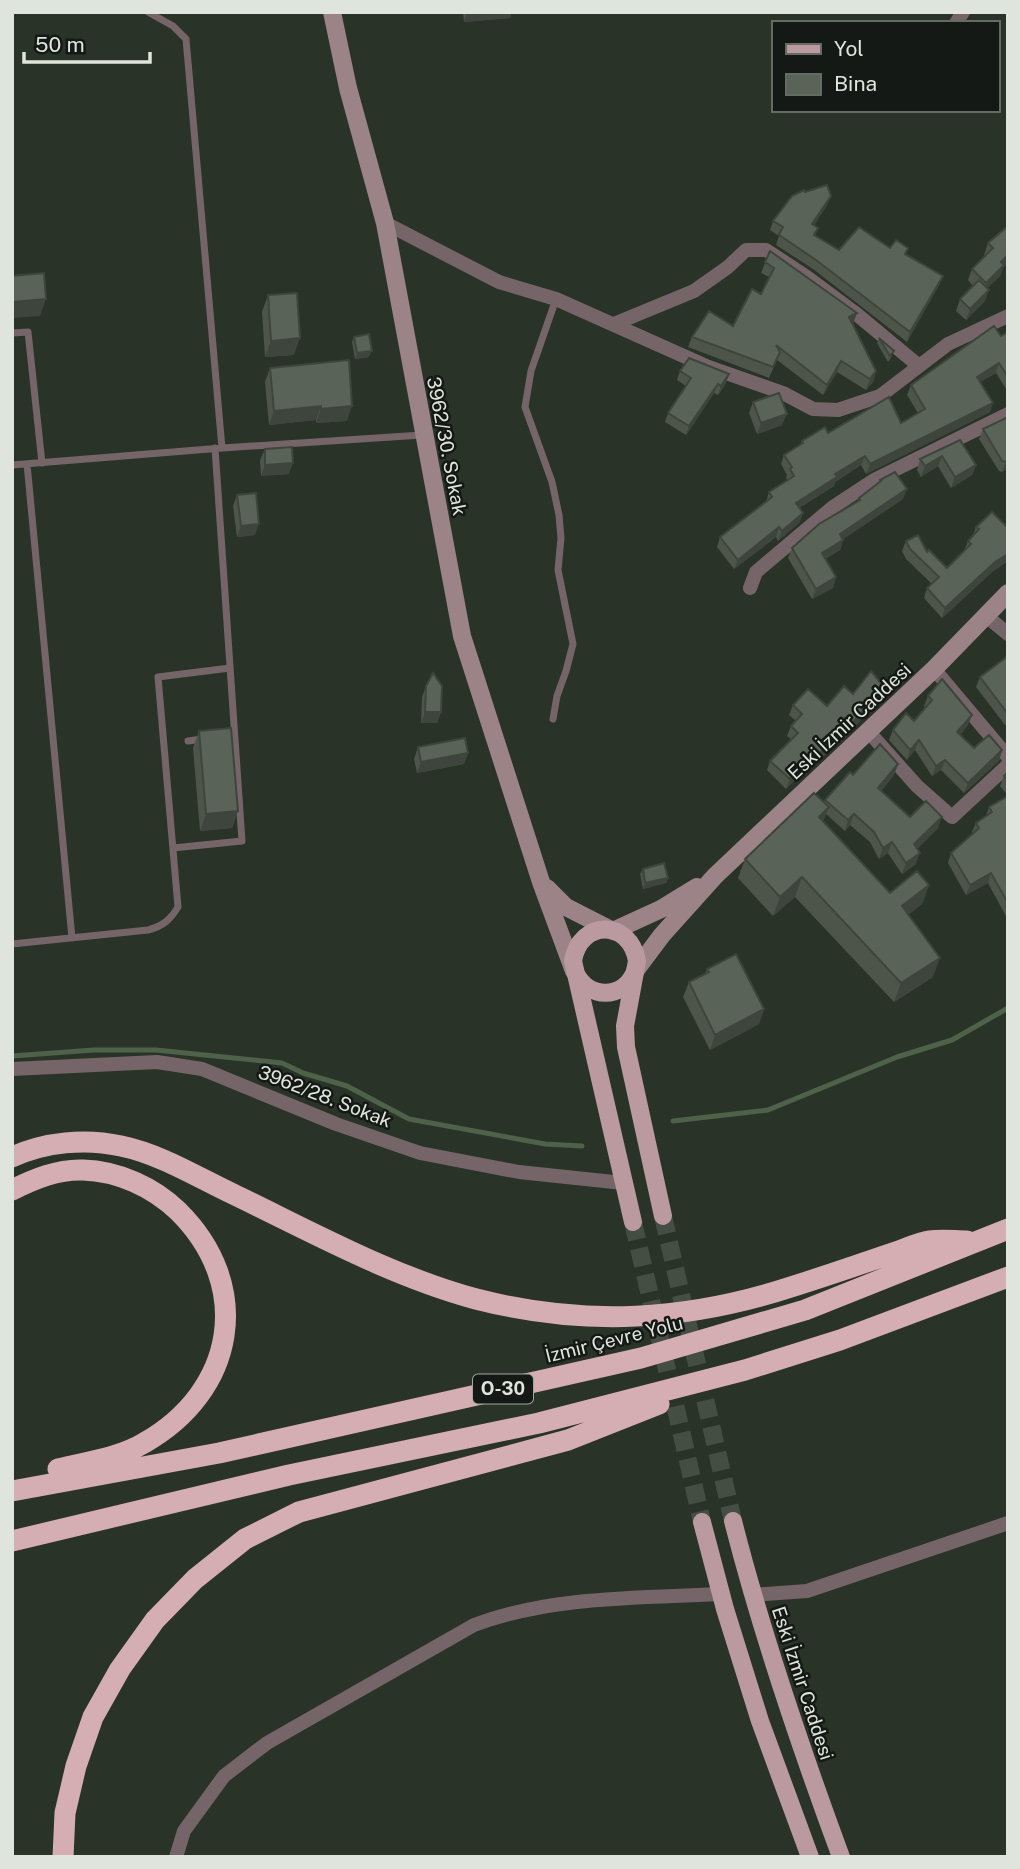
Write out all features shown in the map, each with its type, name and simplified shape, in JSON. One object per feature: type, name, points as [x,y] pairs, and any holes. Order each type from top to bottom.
[{"type":"highway","points":[[12,1157],[36,1148],[64,1143],[96,1143],[135,1149],[419,1282],[517,1308],[558,1315],[670,1315],[791,1287],[929,1241],[980,1240]]},
{"type":"highway","points":[[12,1190],[63,1171],[82,1170],[122,1175],[169,1202],[185,1218],[208,1249],[222,1280],[225,1295],[224,1340],[219,1358],[202,1389],[174,1421],[144,1443],[126,1451],[12,1481]]},
{"type":"highway","name":"İzmir Çevre Yolu","points":[[12,1491],[219,1453],[641,1359],[805,1310],[1008,1229]]},
{"type":"highway","name":"O-30","points":[[12,1541],[289,1475],[539,1423],[745,1370],[841,1340],[1008,1277]]},
{"type":"highway","points":[[63,1857],[65,1813],[76,1766],[93,1717],[120,1669],[155,1620],[195,1579],[245,1539],[299,1511],[568,1440],[745,1370]]},
{"type":"main road","name":"3962/30. Sokak","points":[[332,12],[348,88],[385,223],[462,636],[541,882],[574,971]]},
{"type":"main road","name":"Eski İzmir Caddesi","points":[[635,971],[662,935],[715,876],[934,669],[1008,593]]},
{"type":"main road","name":"Eski İzmir Caddesi","points":[[613,930],[662,909],[715,876]]},
{"type":"main road","points":[[541,882],[566,907],[623,935],[635,952],[635,971],[625,1026],[626,1047],[663,1216]]},
{"type":"main road","points":[[613,930],[598,930],[584,937],[575,950],[573,961],[633,1222]]},
{"type":"main road","points":[[574,971],[586,987],[603,993],[619,990],[632,979],[635,971]]},
{"type":"main road","name":"Eski İzmir Caddesi","points":[[733,1521],[752,1595],[789,1715],[841,1857]]},
{"type":"main road","points":[[702,1522],[760,1721],[810,1857]]},
{"type":"street","points":[[385,223],[499,282],[556,299],[706,366],[783,393],[813,409],[838,410],[880,396],[948,344],[1008,316]]},
{"type":"street","points":[[614,324],[694,291],[728,267],[746,250],[766,250],[854,312],[919,366]]},
{"type":"street","points":[[750,588],[756,572],[832,507],[874,480],[1008,414]]},
{"type":"street","points":[[985,615],[1008,634]]},
{"type":"street","points":[[934,669],[1008,757]]},
{"type":"street","points":[[868,731],[917,786],[952,817],[1008,765]]},
{"type":"street","name":"3962/28. Sokak","points":[[12,1069],[156,1062],[202,1069],[336,1124],[421,1153],[519,1172],[623,1182]]},
{"type":"street","points":[[752,1595],[807,1591],[1008,1523]]},
{"type":"street","points":[[176,1857],[184,1831],[224,1776],[267,1743],[474,1625],[507,1613],[603,1600],[721,1594]]},
{"type":"lane","points":[[148,12],[173,26],[186,39],[219,448],[242,841],[173,848]]},
{"type":"lane","points":[[553,719],[573,643],[558,570],[561,538],[559,515],[552,482],[525,407],[531,371],[556,299]]},
{"type":"lane","points":[[12,333],[28,331],[42,463]]},
{"type":"lane","points":[[12,465],[423,435]]},
{"type":"lane","points":[[27,464],[72,938]]},
{"type":"lane","points":[[12,944],[148,930],[170,920],[178,907],[158,677],[230,668]]},
{"type":"lane","points":[[223,737],[235,736]]},
{"type":"lane","points":[[188,741],[211,738]]},
{"type":"building","points":[[827,185],[831,196],[812,224],[818,228],[814,235],[839,250],[859,227],[890,248],[896,240],[908,248],[905,254],[943,276],[910,332],[779,235],[783,227],[773,221],[792,196],[804,190],[805,192]]},
{"type":"building","points":[[1008,226],[1008,255],[1001,262],[1004,265],[986,283],[972,269],[993,248],[988,243]]},
{"type":"building","points":[[770,251],[857,313],[849,317],[876,371],[870,379],[841,361],[827,385],[776,345],[780,352],[773,367],[692,337],[709,311],[733,326],[752,289],[761,294],[774,268],[765,262]]},
{"type":"building","points":[[44,273],[46,299],[12,302],[12,276]]},
{"type":"building","points":[[979,280],[989,290],[970,309],[960,299]]},
{"type":"building","points":[[297,293],[300,338],[271,341],[268,295]]},
{"type":"building","points":[[994,326],[1001,336],[1008,332],[1008,377],[999,363],[977,377],[993,403],[870,464],[865,456],[835,474],[837,477],[796,503],[803,513],[782,531],[779,527],[738,560],[720,537],[772,497],[769,492],[794,476],[784,455],[825,427],[828,433],[889,397],[901,423],[925,409],[911,385]]},
{"type":"building","points":[[369,334],[372,351],[357,353],[354,337]]},
{"type":"building","points":[[879,338],[894,351],[890,356]]},
{"type":"building","points":[[689,358],[729,374],[721,386],[718,384],[689,426],[668,413],[691,378],[680,371]]},
{"type":"building","points":[[349,360],[352,406],[274,411],[270,368]]},
{"type":"building","points":[[779,393],[787,414],[761,423],[753,402]]},
{"type":"building","points":[[1008,417],[1006,462],[1002,461],[983,429]]},
{"type":"building","points":[[960,440],[976,465],[955,477],[942,456],[925,466],[920,459]]},
{"type":"building","points":[[292,447],[293,463],[265,465],[265,449]]},
{"type":"building","points":[[895,472],[907,489],[840,534],[843,540],[822,553],[836,577],[816,589],[792,548],[819,524],[860,500],[859,498],[880,480]]},
{"type":"building","points":[[256,493],[259,524],[241,526],[237,495]]},
{"type":"building","points":[[992,512],[1008,525],[1008,554],[995,562],[945,608],[927,588],[939,577],[910,549],[906,541],[918,535],[927,552],[929,550],[947,568],[971,544],[968,541],[979,529],[976,527]]},
{"type":"building","points":[[1008,656],[1008,714],[980,677]]},
{"type":"building","points":[[871,671],[884,687],[848,728],[816,756],[815,753],[790,779],[770,761],[798,733],[791,726],[802,714],[793,705],[808,689],[827,706],[844,686],[853,694]]},
{"type":"building","points":[[433,673],[442,686],[441,712],[425,712],[426,686]]},
{"type":"building","points":[[942,679],[972,715],[957,732],[974,748],[989,735],[1002,750],[968,783],[945,760],[936,766],[919,740],[910,750],[893,730],[906,713],[914,721],[932,700],[928,696]]},
{"type":"building","points":[[231,728],[238,811],[206,814],[199,731]]},
{"type":"building","points":[[465,738],[468,753],[421,762],[418,747]]},
{"type":"building","points":[[880,744],[898,764],[878,788],[910,817],[926,801],[942,817],[914,844],[920,853],[906,863],[892,842],[883,848],[874,832],[854,814],[848,820],[825,800],[850,772],[853,775]]},
{"type":"building","points":[[814,793],[829,807],[819,817],[890,893],[917,871],[929,885],[902,906],[940,958],[901,983],[802,877],[780,897],[745,859]]},
{"type":"building","points":[[1008,796],[1008,903],[991,873],[970,885],[951,853],[979,828],[976,823],[992,812],[989,807]]},
{"type":"building","points":[[664,863],[668,878],[645,883],[643,869]]},
{"type":"building","points":[[736,954],[764,1009],[715,1035],[689,982]]},
{"type":"waterway","points":[[673,1121],[768,1110],[897,1057],[952,1040],[1008,1008]]},
{"type":"waterway","points":[[12,1056],[94,1050],[156,1050],[282,1063],[303,1073],[347,1086],[409,1119],[545,1144],[582,1146]]},
{"type":"tunnel","points":[[663,1216],[733,1521]]},
{"type":"tunnel","points":[[633,1222],[702,1522]]}]
